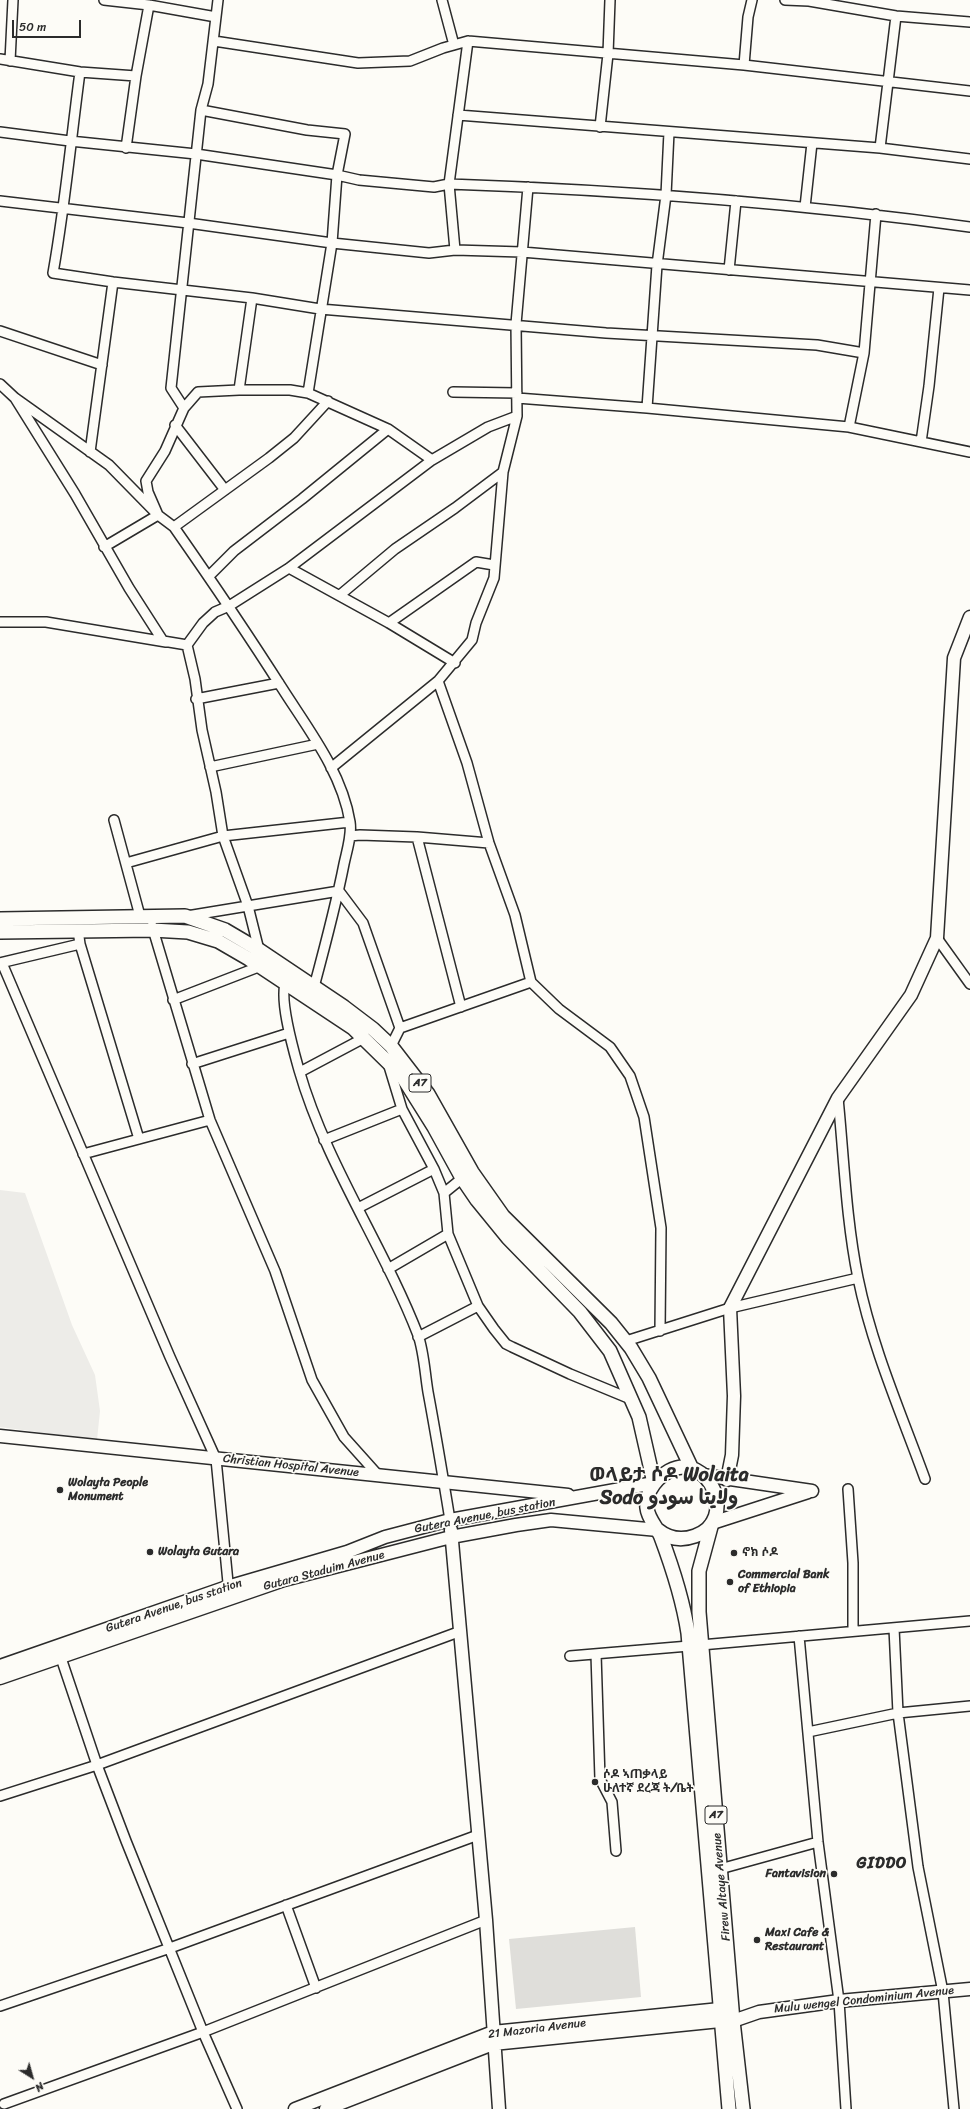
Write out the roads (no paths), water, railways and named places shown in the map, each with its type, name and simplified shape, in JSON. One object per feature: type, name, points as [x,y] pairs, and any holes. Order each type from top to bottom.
[{"type":"highway","name":"A7","points":[[0,919],[185,916],[225,930],[259,950],[288,977],[364,1038],[402,1076],[508,1238],[580,1312],[610,1351],[633,1400],[641,1424],[654,1483],[647,1497],[647,1508],[650,1519],[658,1530]]},
{"type":"highway","name":"A7","points":[[0,932],[78,930],[152,930],[188,932],[218,941],[261,966],[314,987],[373,1029],[391,1046],[428,1094],[467,1175],[503,1216],[611,1323],[626,1341],[649,1378],[698,1472],[711,1484],[717,1501],[716,1515],[712,1523]]},
{"type":"highway","points":[[654,1483],[661,1476],[673,1469],[698,1472]]},
{"type":"highway","points":[[658,1530],[666,1536],[676,1539],[705,1531],[712,1523]]},
{"type":"highway","name":"Firew Altaye Avenue","points":[[712,1523],[699,1571],[695,1646],[726,2015],[729,2109]]},
{"type":"highway","name":"Firew Altaye Avenue","points":[[658,1530],[673,1568],[695,1646]]},
{"type":"highway","name":"Firew Altaye Avenue","points":[[726,2015],[743,2109]]},
{"type":"main road","points":[[727,1480],[732,1455],[734,1396],[730,1308],[838,1098],[911,995],[937,938],[954,658],[970,617]]},
{"type":"main road","name":"Christian Hospital Avenue","points":[[0,1436],[582,1497]]},
{"type":"main road","points":[[698,1472],[727,1480],[812,1491],[712,1523]]},
{"type":"main road","name":"Gutera Avenue, bus station","points":[[229,1593],[348,1552],[385,1537],[450,1520],[654,1483]]},
{"type":"main road","points":[[450,1520],[486,1920],[499,2109]]},
{"type":"main road","name":"Gutara Staduim Avenue","points":[[0,1678],[59,1652],[229,1593],[451,1537],[551,1520],[658,1530]]},
{"type":"main road","points":[[0,1666],[59,1652]]},
{"type":"main road","name":"Mulu wengel Condominium Avenue","points":[[759,2012],[838,2002],[970,1989]]},
{"type":"main road","name":"21 Mazoria Avenue","points":[[295,2109],[493,2038],[759,2012]]},
{"type":"main road","name":"21 Mazoria Avenue","points":[[326,2109],[493,2038]]},
{"type":"street","points":[[10,61],[13,0]]},
{"type":"street","points":[[104,0],[149,5],[216,17]]},
{"type":"street","points":[[184,408],[171,388],[201,110],[208,84],[218,0]]},
{"type":"street","points":[[442,0],[454,45]]},
{"type":"street","points":[[600,127],[608,54],[610,0]]},
{"type":"street","points":[[744,65],[748,17],[752,0]]},
{"type":"street","points":[[785,0],[809,1],[896,16],[970,22]]},
{"type":"street","points":[[126,148],[136,76],[149,5]]},
{"type":"street","points":[[880,148],[896,16]]},
{"type":"street","points":[[214,41],[358,63],[410,61],[468,41],[744,65],[970,90]]},
{"type":"street","points":[[454,250],[449,184],[468,41]]},
{"type":"street","points":[[0,60],[80,72],[136,76]]},
{"type":"street","points":[[80,72],[70,142],[64,209],[53,273],[113,282],[252,298],[320,309],[516,324],[653,337],[817,345],[864,353]]},
{"type":"street","points":[[201,110],[307,130],[345,134],[337,175],[332,243],[320,309],[308,393]]},
{"type":"street","points":[[458,115],[880,148],[970,159]]},
{"type":"street","points":[[0,132],[70,142],[196,154],[337,175],[358,180],[434,187],[449,184],[528,186],[666,195],[876,214],[970,227]]},
{"type":"street","points":[[647,408],[657,265],[666,195],[669,132]]},
{"type":"street","points":[[805,207],[812,143]]},
{"type":"street","points":[[331,768],[438,681],[455,663],[472,640],[480,611],[494,578],[503,472],[517,416],[516,324],[528,186]]},
{"type":"street","points":[[0,201],[188,223],[332,243],[429,253],[454,250],[522,252],[657,265],[970,290]]},
{"type":"street","points":[[729,270],[736,201]]},
{"type":"street","points":[[849,427],[864,353],[876,214]]},
{"type":"street","points":[[90,452],[113,282]]},
{"type":"street","points":[[921,442],[929,386],[939,288]]},
{"type":"street","points":[[239,390],[252,298]]},
{"type":"street","points":[[0,331],[102,365]]},
{"type":"street","points":[[0,384],[16,398],[109,465],[158,515],[174,527],[229,606],[318,744],[331,768],[342,793],[350,822],[350,836],[339,891],[314,987]]},
{"type":"street","points":[[158,515],[148,492],[146,481],[165,450],[184,408],[198,392],[290,390],[308,393],[388,429],[432,460]]},
{"type":"street","points":[[453,392],[517,396],[849,427],[970,452]]},
{"type":"street","points":[[16,398],[75,494],[104,547],[163,641],[187,645]]},
{"type":"street","points":[[174,527],[294,438],[328,401]]},
{"type":"street","points":[[259,950],[248,906],[223,836],[196,699],[195,679],[187,645],[203,623],[215,612],[229,606],[289,568],[432,460],[488,427],[517,416]]},
{"type":"street","points":[[175,425],[225,490]]},
{"type":"street","points":[[209,576],[234,551],[302,499],[388,429]]},
{"type":"street","points":[[340,595],[395,549],[455,508],[503,472]]},
{"type":"street","points":[[104,547],[158,515]]},
{"type":"street","points":[[389,623],[476,562],[494,565]]},
{"type":"street","points":[[289,568],[389,623],[455,663]]},
{"type":"street","points":[[0,622],[46,622],[187,645]]},
{"type":"street","points":[[438,681],[468,763],[489,843],[515,915],[531,982],[559,1009],[610,1047],[630,1076],[644,1117],[661,1228],[660,1331]]},
{"type":"street","points":[[196,699],[279,683]]},
{"type":"street","points":[[210,768],[318,744]]},
{"type":"street","points":[[114,820],[126,863],[152,930],[210,1120],[275,1271],[312,1380],[344,1437],[378,1475]]},
{"type":"street","points":[[126,863],[223,836],[350,822]]},
{"type":"street","points":[[350,836],[360,834],[489,843]]},
{"type":"street","points":[[417,837],[461,1007]]},
{"type":"street","points":[[185,916],[339,891]]},
{"type":"street","points":[[339,891],[366,929],[400,1028]]},
{"type":"street","points":[[78,930],[80,944],[139,1139]]},
{"type":"street","points":[[937,938],[970,984]]},
{"type":"street","points":[[80,944],[1,963],[170,1357],[216,1459],[229,1593]]},
{"type":"street","points":[[173,1000],[261,966]]},
{"type":"street","points":[[288,977],[284,1004],[289,1033],[300,1072],[324,1140],[388,1269],[418,1337],[450,1520]]},
{"type":"street","points":[[391,1046],[400,1028],[531,982]]},
{"type":"street","points":[[192,1064],[289,1033]]},
{"type":"street","points":[[300,1072],[364,1038]]},
{"type":"street","points":[[387,1061],[402,1109],[434,1169],[444,1193],[448,1234],[478,1306],[506,1344],[570,1374],[633,1400]]},
{"type":"street","points":[[838,1098],[858,1278],[873,1338],[925,1479]]},
{"type":"street","points":[[324,1140],[402,1109]]},
{"type":"street","points":[[83,1154],[210,1120]]},
{"type":"street","points":[[358,1208],[434,1169]]},
{"type":"street","points":[[444,1193],[467,1175]]},
{"type":"street","points":[[388,1269],[448,1234]]},
{"type":"street","points":[[626,1341],[730,1308],[858,1278]]},
{"type":"street","points":[[418,1337],[478,1306]]},
{"type":"street","points":[[848,1489],[853,1563],[853,1631]]},
{"type":"street","points":[[570,1656],[970,1621]]},
{"type":"street","points":[[894,1628],[898,1713],[918,1867],[943,1992],[954,2109]]},
{"type":"street","points":[[0,1796],[97,1765],[461,1631]]},
{"type":"street","points":[[799,1636],[818,1842],[838,2002],[846,2109]]},
{"type":"street","points":[[59,1652],[97,1765],[203,2032],[238,2109]]},
{"type":"street","points":[[596,1654],[600,1779],[612,1802],[616,1851]]},
{"type":"street","points":[[808,1732],[898,1713],[970,1706]]},
{"type":"street","points":[[0,2006],[170,1948],[478,1835]]},
{"type":"street","points":[[714,1870],[818,1842]]},
{"type":"street","points":[[286,1905],[316,1988]]},
{"type":"street","points":[[3,2104],[203,2032],[486,1920]]},
{"type":"place","name":"Wolayta People Monument","points":[[60,1490]]},
{"type":"place","name":"Wolayta Gutara","points":[[150,1552]]},
{"type":"place","name":"ኖክ ሶዶ","points":[[734,1553]]},
{"type":"place","name":"Commercial Bank of Ethiopia","points":[[730,1582]]},
{"type":"place","name":"ሶዶ ኣጠቃላይ ሁለተኛ ደረጃ ት/ቤት","points":[[595,1782]]},
{"type":"place","name":"Fantavision","points":[[834,1874]]},
{"type":"place","name":"Maxi Cafe & Restaurant","points":[[757,1940]]},
{"type":"district","name":"ወላይታ ሶዶ Wolaita Sodo ولايتا سودو","points":[[669,1488]]},
{"type":"district","name":"GIDDO","points":[[882,1864]]}]
